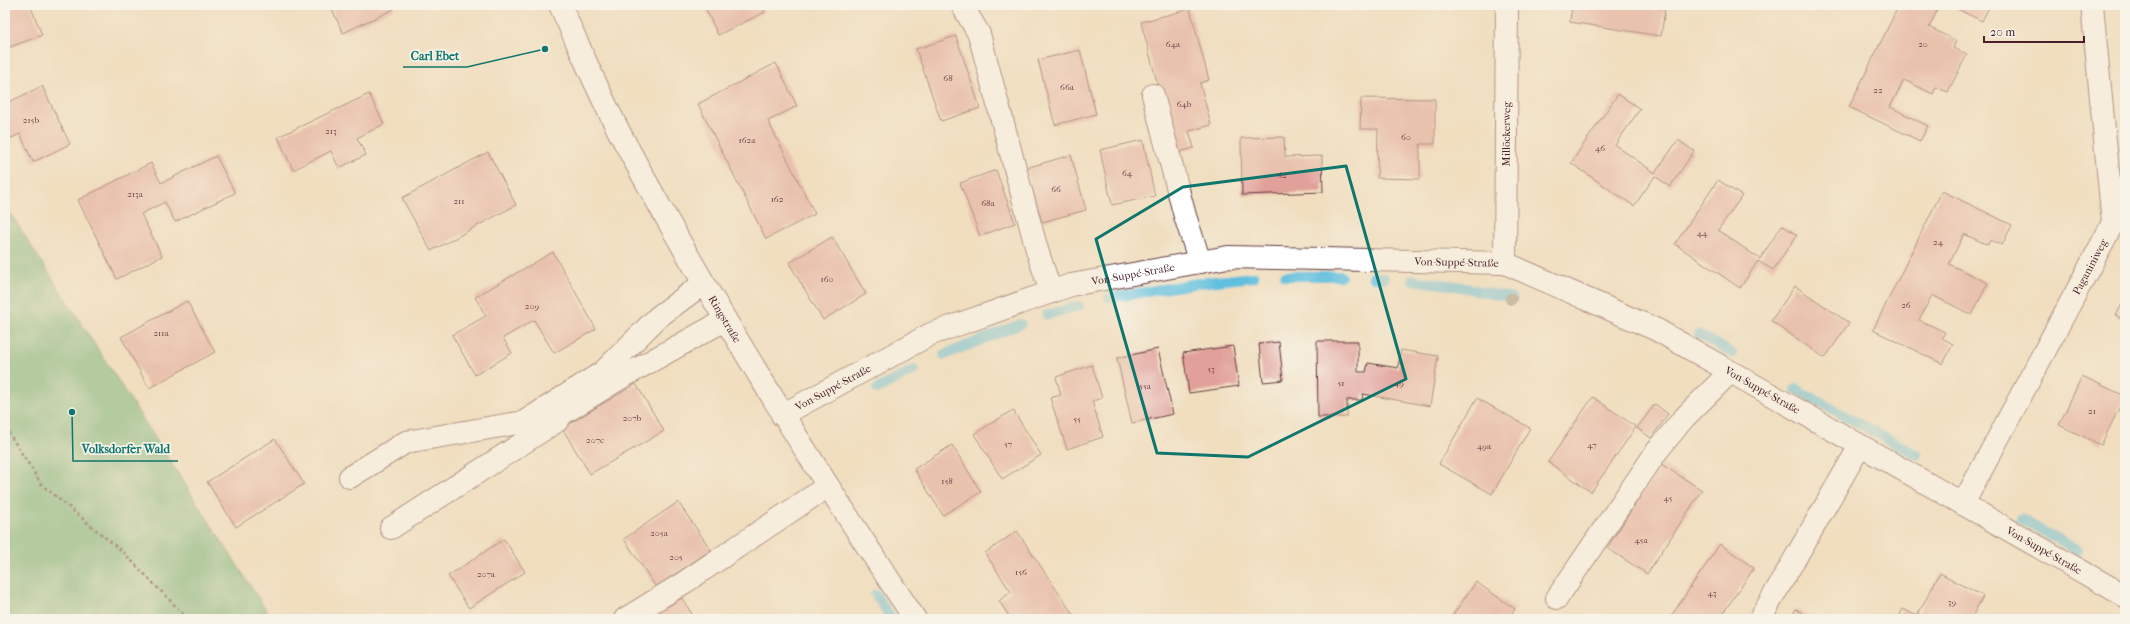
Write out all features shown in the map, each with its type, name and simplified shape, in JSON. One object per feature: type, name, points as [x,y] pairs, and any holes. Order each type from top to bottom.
[{"type":"street","name":"Ringstraße","points":[[560,5],[623,139],[725,320],[782,415],[915,619]]},
{"type":"street","points":[[962,5],[979,34],[1037,250],[1051,292]]},
{"type":"street","name":"Millöckerweg","points":[[1506,263],[1507,5]]},
{"type":"street","name":"Paganiniweg","points":[[1963,504],[2113,223],[2092,5]]},
{"type":"street","points":[[1152,95],[1185,216],[1200,262]]},
{"type":"street","name":"Von-Suppé-Straße","points":[[782,415],[930,334],[1071,285],[1228,257],[1506,263],[1657,330],[2125,596]]},
{"type":"street","points":[[350,477],[406,442],[524,422],[604,372],[658,316],[704,283]]},
{"type":"street","points":[[391,528],[557,421],[562,414],[618,379],[725,320]]},
{"type":"street","points":[[1557,598],[1657,451],[1684,418],[1730,372]]},
{"type":"street","points":[[1760,619],[1860,446]]},
{"type":"street","points":[[625,619],[685,582],[828,486]]},
{"type":"path","points":[[5,427],[42,484],[124,552],[188,619]]},
{"type":"highlighted area","points":[[1346,166],[1406,379],[1248,457],[1157,453],[1096,239],[1183,187]]},
{"type":"green space","points":[[5,205],[272,619],[5,619]]},
{"type":"building","points":[[5,5],[30,5],[42,35],[5,49]]},
{"type":"building","points":[[330,5],[392,5],[394,9],[343,33]]},
{"type":"building","points":[[704,5],[761,5],[765,12],[718,35]]},
{"type":"building","points":[[1572,5],[1643,5],[1665,9],[1661,36],[1570,22]]},
{"type":"building","points":[[1899,5],[1940,5],[1929,27],[1956,41],[1953,48],[1967,54],[1948,92],[1936,87],[1933,94],[1904,80],[1890,107],[1928,126],[1920,141],[1849,107]]},
{"type":"building","points":[[1949,5],[1990,5],[1982,21]]},
{"type":"building","points":[[1190,9],[1209,80],[1200,83],[1211,125],[1189,131],[1194,148],[1176,153],[1141,22]]},
{"type":"building","points":[[956,36],[980,108],[941,121],[916,49]]},
{"type":"building","points":[[1080,50],[1096,114],[1055,125],[1038,60]]},
{"type":"building","points":[[776,63],[797,106],[768,121],[815,214],[766,239],[698,104]]},
{"type":"building","points":[[42,86],[70,144],[33,162],[20,134],[5,141],[5,104]]},
{"type":"building","points":[[369,94],[384,124],[357,138],[366,155],[339,168],[331,151],[293,170],[278,137]]},
{"type":"building","points":[[1618,94],[1640,109],[1615,145],[1655,173],[1678,140],[1694,151],[1670,187],[1655,176],[1634,206],[1571,163]]},
{"type":"building","points":[[1361,98],[1435,99],[1435,144],[1420,144],[1420,179],[1377,178],[1378,129],[1360,129]]},
{"type":"building","points":[[1284,137],[1285,157],[1322,156],[1323,192],[1242,195],[1241,138]]},
{"type":"building","points":[[1143,140],[1155,196],[1112,205],[1100,150]]},
{"type":"building","points":[[488,152],[516,205],[431,251],[402,198]]},
{"type":"building","points":[[1071,155],[1086,210],[1042,222],[1026,168]]},
{"type":"building","points":[[216,156],[235,193],[175,222],[165,202],[141,214],[162,256],[117,279],[78,200],[151,163],[161,183]]},
{"type":"building","points":[[996,170],[1015,223],[980,236],[960,183]]},
{"type":"building","points":[[1718,180],[1742,196],[1718,230],[1760,259],[1782,225],[1797,235],[1773,270],[1758,261],[1740,288],[1675,244]]},
{"type":"building","points":[[1942,191],[2012,225],[2002,245],[1990,240],[1988,245],[1964,234],[1949,264],[1988,283],[1972,315],[1932,295],[1919,320],[1945,332],[1942,338],[1953,344],[1943,364],[1873,330]]},
{"type":"building","points":[[832,237],[866,294],[823,320],[789,263]]},
{"type":"building","points":[[553,252],[596,329],[554,353],[534,320],[503,338],[512,353],[475,375],[452,335],[486,316],[475,297]]},
{"type":"building","points":[[1795,286],[1849,323],[1825,358],[1771,321]]},
{"type":"building","points":[[2125,298],[2125,321],[2116,316]]},
{"type":"building","points":[[187,301],[215,352],[149,388],[121,337]]},
{"type":"building","points":[[1317,341],[1358,341],[1358,372],[1366,372],[1368,363],[1398,368],[1401,350],[1438,356],[1430,406],[1363,394],[1362,400],[1347,400],[1347,417],[1318,417]]},
{"type":"building","points":[[1279,342],[1283,380],[1263,382],[1259,344]]},
{"type":"building","points":[[1233,346],[1239,386],[1189,393],[1183,353]]},
{"type":"building","points":[[1158,349],[1173,414],[1132,423],[1117,358]]},
{"type":"building","points":[[1092,365],[1102,398],[1092,401],[1103,437],[1067,449],[1050,398],[1061,395],[1056,377]]},
{"type":"building","points":[[2082,376],[2125,396],[2101,445],[2059,425]]},
{"type":"building","points":[[636,384],[664,431],[590,474],[562,428]]},
{"type":"building","points":[[1593,397],[1636,427],[1591,492],[1548,462]]},
{"type":"building","points":[[1477,398],[1530,428],[1492,494],[1439,464]]},
{"type":"building","points":[[1655,404],[1668,414],[1651,438],[1637,428]]},
{"type":"building","points":[[1013,410],[1041,455],[1002,479],[974,434]]},
{"type":"building","points":[[275,439],[304,484],[236,527],[207,482]]},
{"type":"building","points":[[952,445],[981,492],[943,515],[914,469]]},
{"type":"building","points":[[1661,464],[1702,490],[1647,574],[1607,548]]},
{"type":"building","points":[[678,502],[711,550],[656,587],[624,539]]},
{"type":"building","points":[[1017,531],[1076,619],[1011,619],[999,601],[1011,592],[985,553]]},
{"type":"building","points":[[504,539],[525,572],[469,608],[448,576]]},
{"type":"building","points":[[1720,544],[1754,568],[1719,619],[1669,619]]},
{"type":"building","points":[[1940,573],[1983,596],[1971,619],[1898,619],[1903,609],[1917,616]]},
{"type":"building","points":[[1476,582],[1515,609],[1508,619],[1450,619]]},
{"type":"building","points":[[682,598],[695,619],[646,619]]},
{"type":"building","points":[[1796,609],[1812,619],[1790,619]]},
{"type":"waterway","points":[[1285,276],[1341,276]]},
{"type":"waterway","points":[[1109,298],[1198,283],[1254,277]]},
{"type":"waterway","points":[[1373,277],[1384,278]]},
{"type":"waterway","points":[[1412,280],[1456,286],[1512,298]]},
{"type":"waterway","points":[[1047,315],[1079,306]]},
{"type":"waterway","points":[[944,355],[1021,324]]},
{"type":"waterway","points":[[1699,334],[1732,353]]},
{"type":"waterway","points":[[877,389],[914,370]]},
{"type":"waterway","points":[[1796,389],[1917,455]]},
{"type":"waterway","points":[[2021,519],[2077,550]]},
{"type":"waterway","points":[[875,594],[892,619]]},
{"type":"place","name":"Carl Ebet","points":[[545,49]]},
{"type":"place","name":"Volksdorfer Wald","points":[[72,412]]}]
